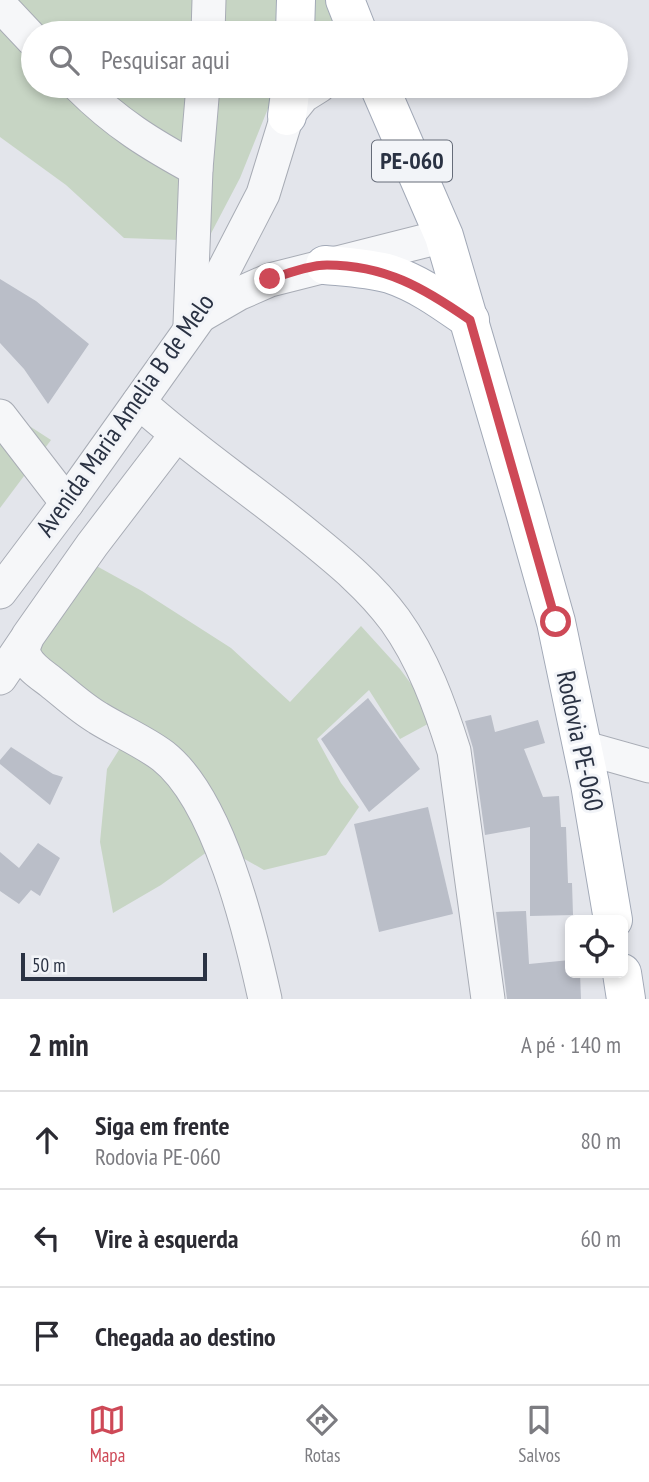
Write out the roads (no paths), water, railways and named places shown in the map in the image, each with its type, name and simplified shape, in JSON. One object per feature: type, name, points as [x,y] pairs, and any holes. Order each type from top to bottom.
[{"type":"main road","points":[[295,21],[296,0]]},
{"type":"main road","points":[[345,0],[353,21]]},
{"type":"main road","name":"PE-060","points":[[384,98],[444,236],[470,320]]},
{"type":"main road","points":[[325,265],[377,271],[403,279],[470,320]]},
{"type":"main road","name":"Rodovia PE-060","points":[[470,320],[556,622],[612,915]]},
{"type":"main road","points":[[623,978],[626,999]]},
{"type":"street","points":[[208,21],[209,0]]},
{"type":"street","points":[[0,5],[21,27]]},
{"type":"street","points":[[91,98],[133,133],[196,169]]},
{"type":"street","points":[[195,323],[196,169],[202,98]]},
{"type":"street","name":"Avenida Maria Amelia B de Melo","points":[[0,592],[195,323],[263,194],[289,101]]},
{"type":"street","points":[[195,323],[238,294],[270,279],[444,236]]},
{"type":"street","points":[[139,402],[176,435],[283,515],[357,575],[395,620],[417,657],[454,751],[488,999]]},
{"type":"street","points":[[0,416],[67,503]]},
{"type":"street","points":[[0,678],[92,545],[176,435]]},
{"type":"street","points":[[25,642],[24,654],[29,663],[96,717],[163,757],[202,805],[241,904],[265,999]]},
{"type":"street","points":[[582,747],[649,766]]}]
